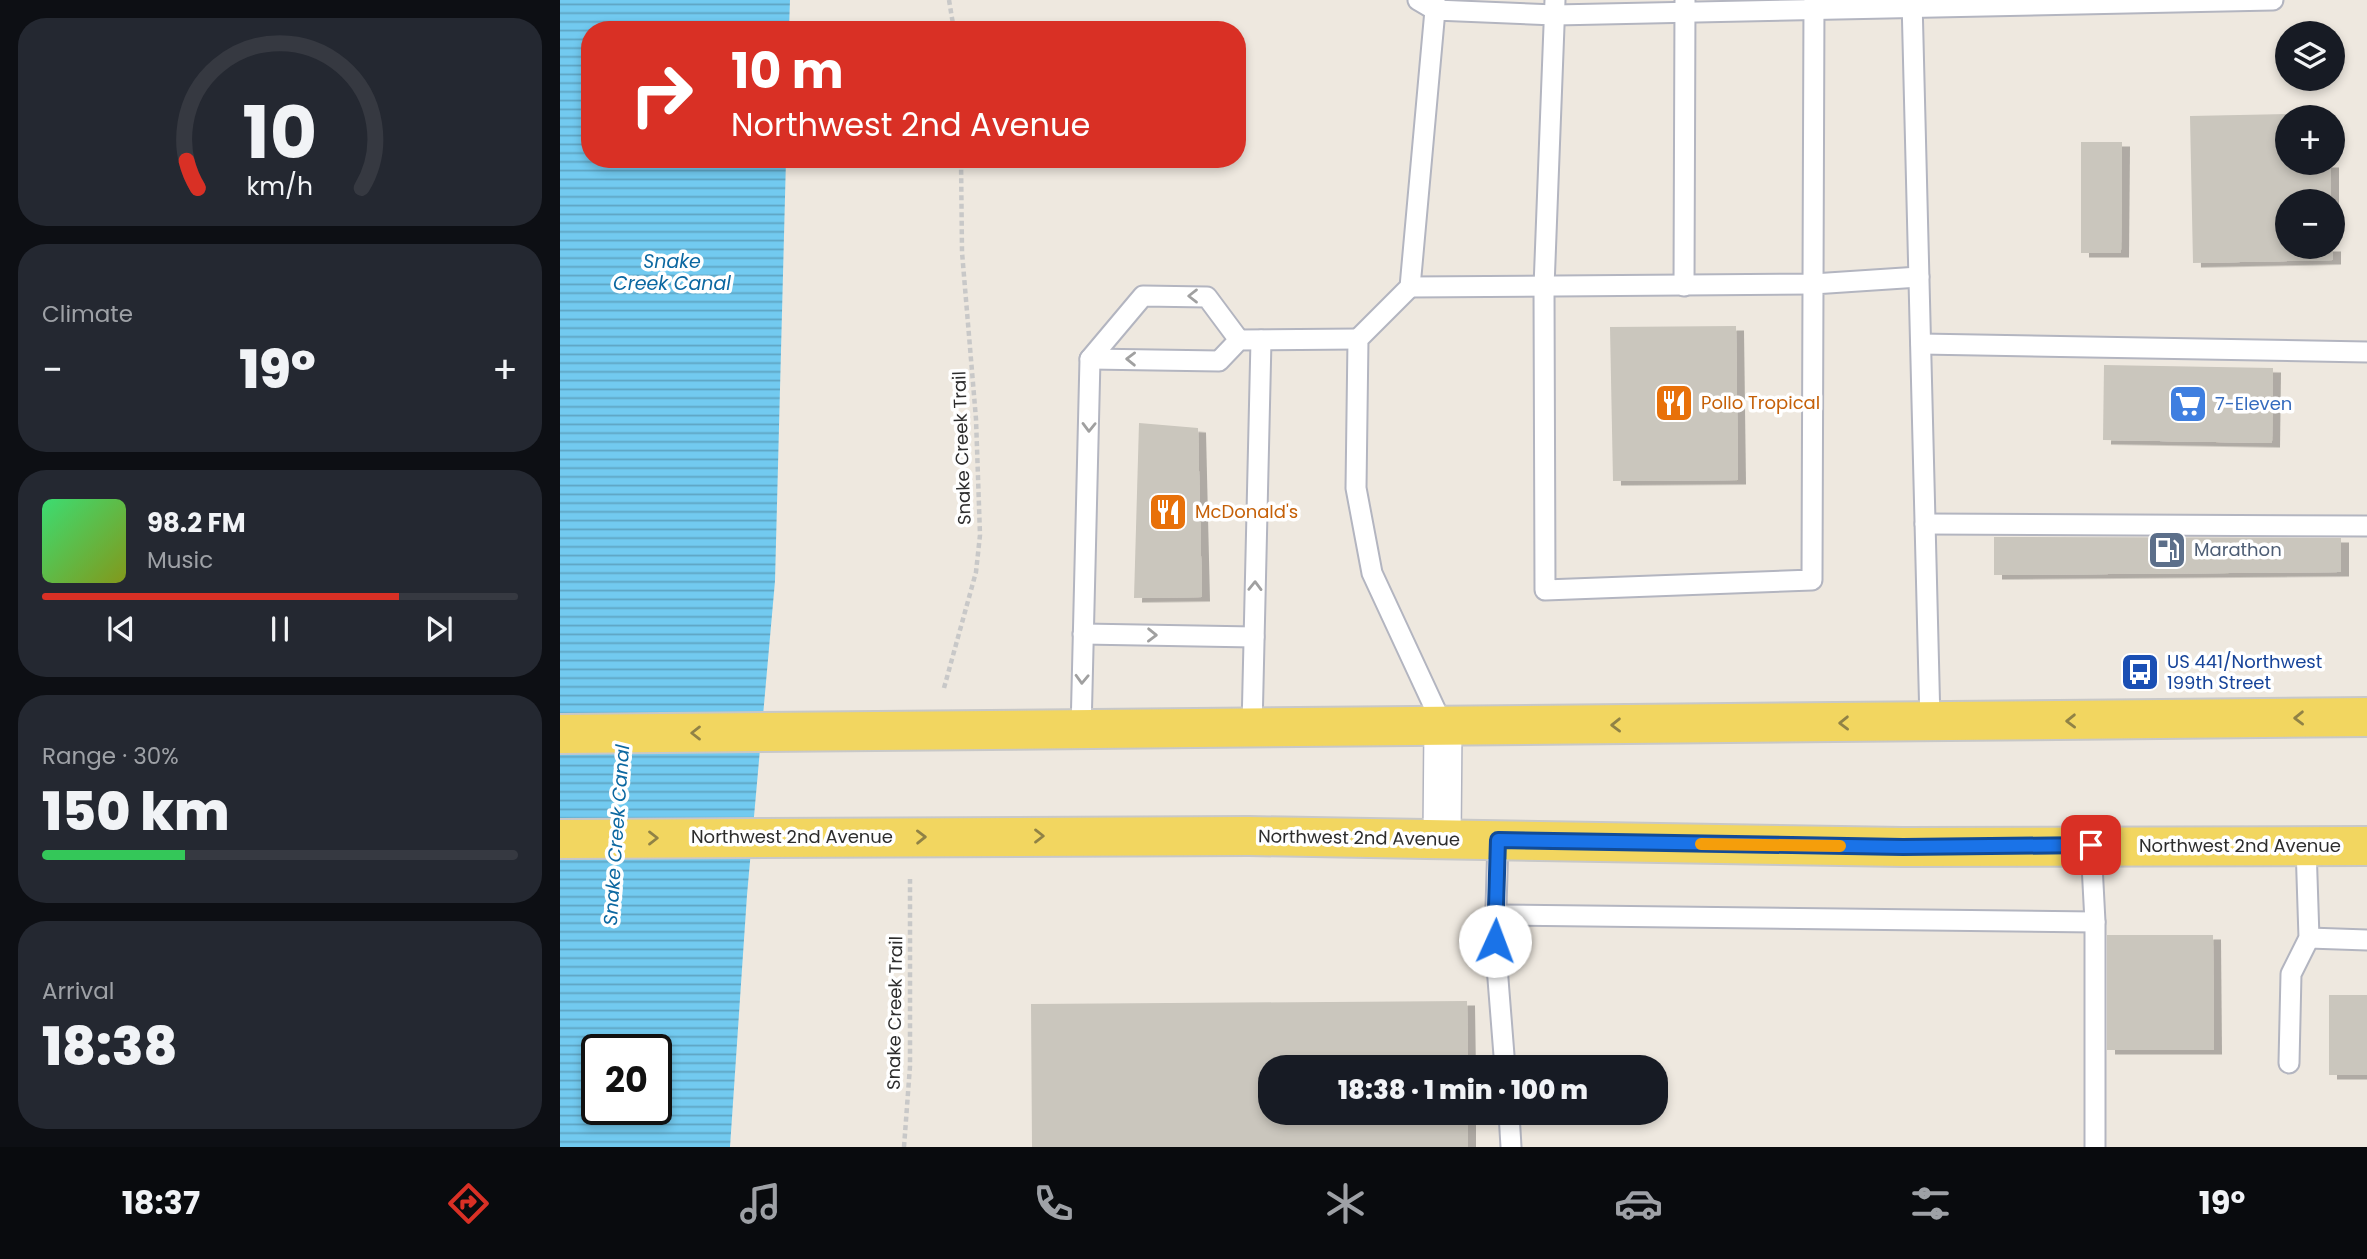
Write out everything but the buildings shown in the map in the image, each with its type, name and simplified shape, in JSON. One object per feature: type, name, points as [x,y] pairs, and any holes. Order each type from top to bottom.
[{"type":"main road","points":[[560,734],[2367,717]]},
{"type":"main road","name":"Northwest 2nd Avenue","points":[[560,839],[1442,839],[1903,847],[2367,846]]},
{"type":"street","points":[[1442,839],[1443,726]]},
{"type":"lane","points":[[1443,726],[1372,573],[1356,488],[1358,339],[1410,287],[1429,4],[1555,7],[2273,0]]},
{"type":"lane","points":[[1912,3],[1930,722]]},
{"type":"lane","points":[[1555,7],[1544,288],[1545,590],[1812,580],[1814,4]]},
{"type":"lane","points":[[1684,286],[1685,6]]},
{"type":"lane","points":[[1410,287],[1813,284],[1919,277]]},
{"type":"lane","points":[[1081,731],[1090,359],[1143,296],[1208,297],[1239,340]]},
{"type":"lane","points":[[1090,359],[1219,361],[1239,340],[1358,339]]},
{"type":"lane","points":[[1252,728],[1261,340]]},
{"type":"lane","points":[[1921,344],[2367,352]]},
{"type":"lane","points":[[1925,524],[2367,526]]},
{"type":"lane","points":[[1083,634],[1254,637]]},
{"type":"lane","points":[[1498,840],[1495,941],[1504,1055]]},
{"type":"lane","points":[[2091,845],[2095,922],[2095,1147]]},
{"type":"lane","points":[[2290,1063],[2291,974],[2309,938],[2306,846]]},
{"type":"lane","points":[[1496,915],[2095,922]]},
{"type":"lane","points":[[2309,938],[2367,940]]},
{"type":"lane","points":[[1510,1125],[1511,1147]]},
{"type":"path","points":[[949,0],[952,21]]},
{"type":"path","name":"Snake Creek Trail","points":[[942,731],[944,686],[976,572],[980,535],[975,395],[962,252],[961,168]]},
{"type":"path","name":"Snake Creek Trail","points":[[904,1147],[911,992],[909,837]]},
{"type":"water","name":"Snake Creek Canal","points":[[560,0],[790,0],[789,21],[581,21],[581,168],[786,168],[775,581],[747,895],[730,1147],[560,1147]]},
{"type":"slow traffic","points":[[1701,844],[1840,846]]},
{"type":"place","name":"Pollo Tropical","points":[[1674,403]]},
{"type":"place","name":"7-Eleven","points":[[2188,404]]},
{"type":"place","name":"McDonald's","points":[[1168,512]]},
{"type":"place","name":"Marathon","points":[[2167,550]]},
{"type":"place","name":"US 441/Northwest 199th Street","points":[[2140,672]]},
{"type":"route","points":[[1495,941],[1498,840],[1903,847],[2091,845]]}]
